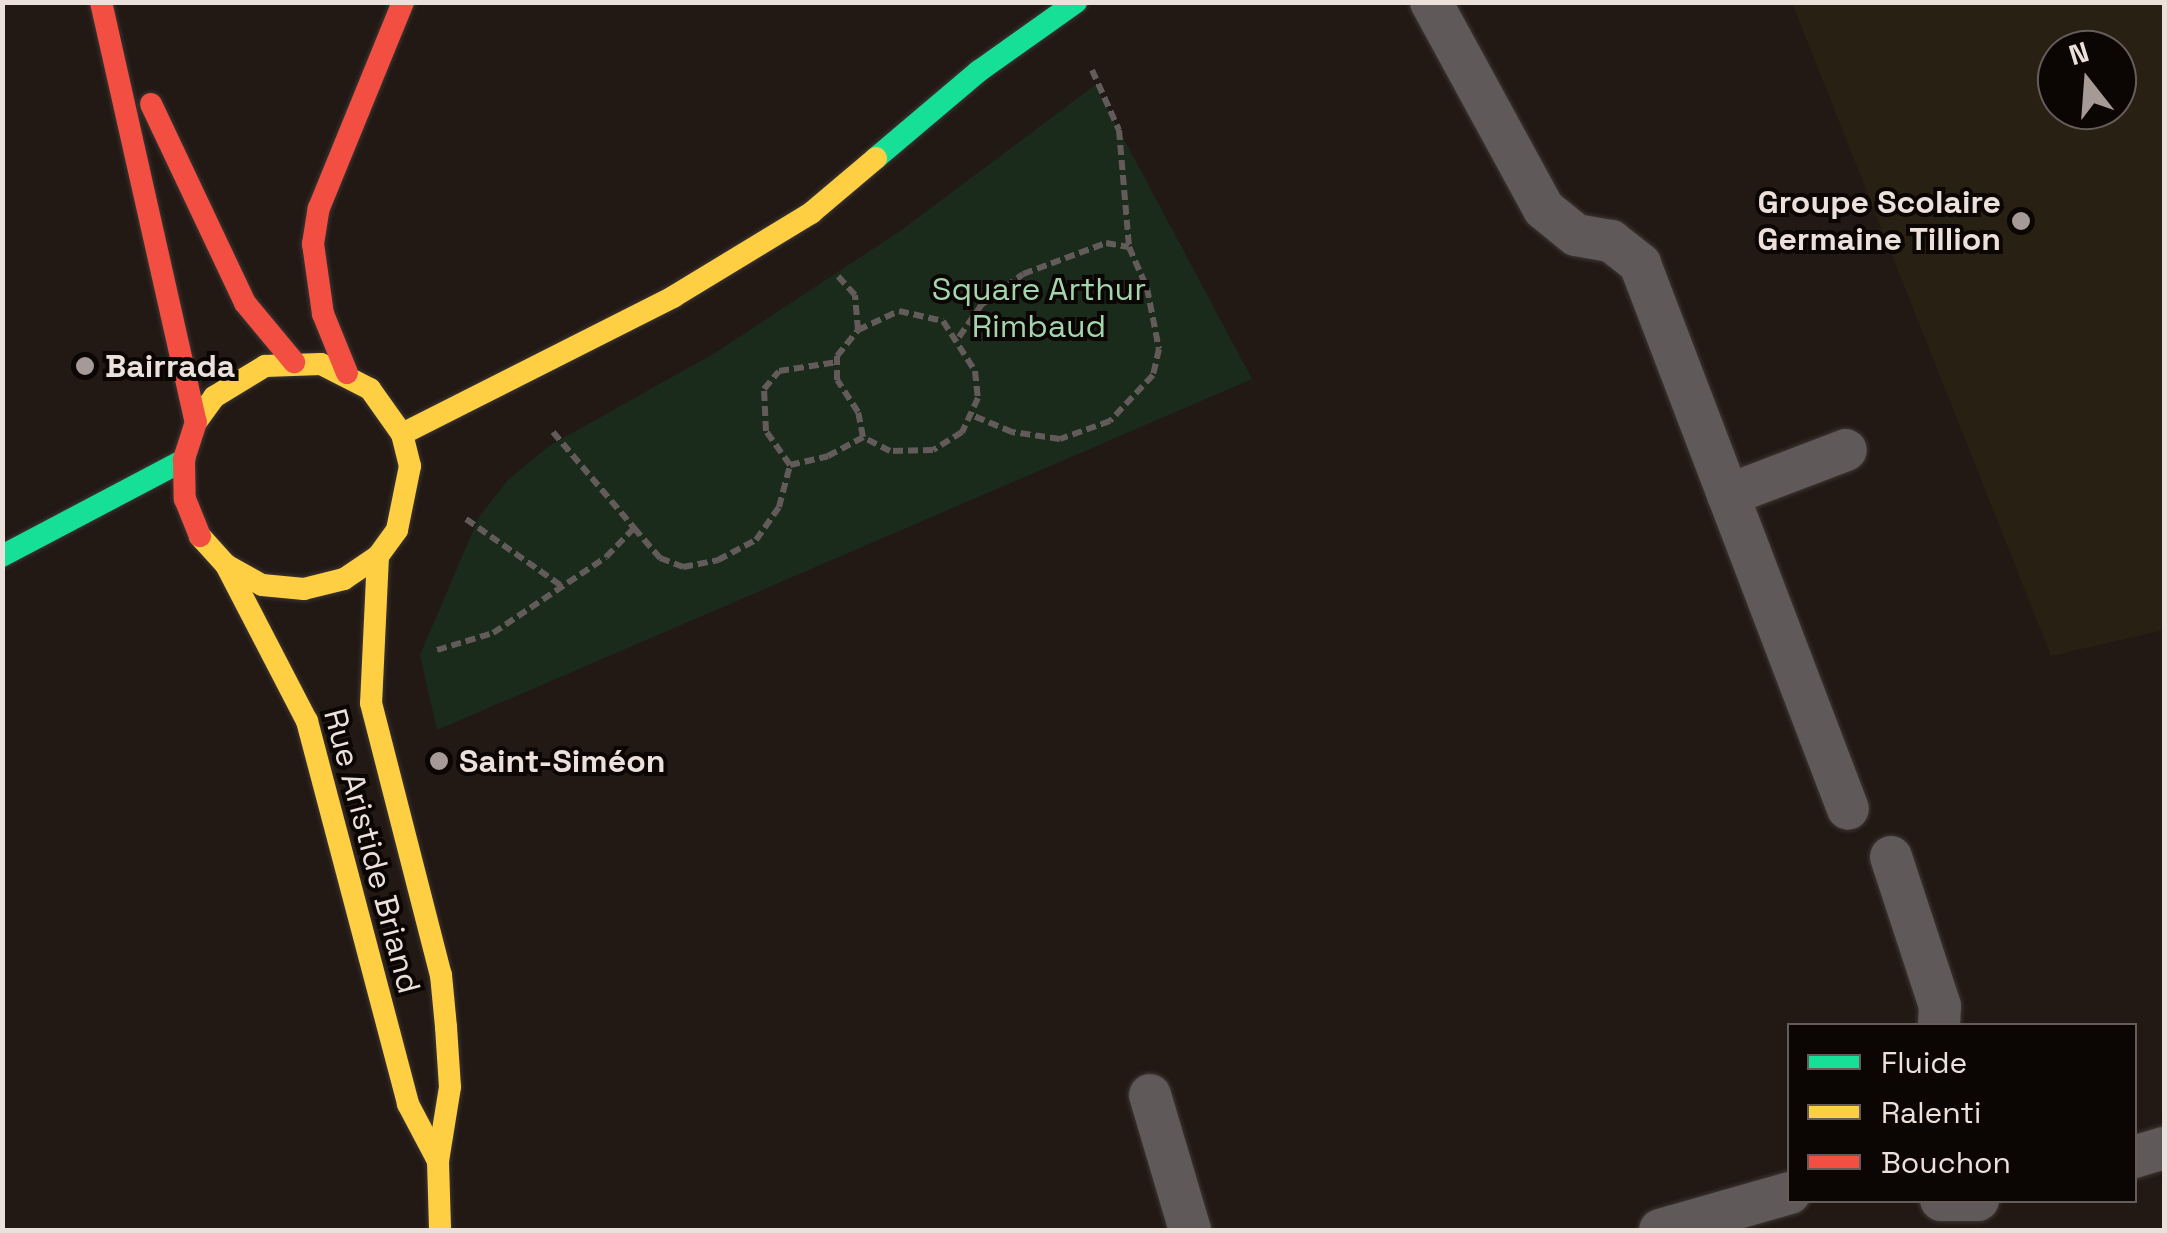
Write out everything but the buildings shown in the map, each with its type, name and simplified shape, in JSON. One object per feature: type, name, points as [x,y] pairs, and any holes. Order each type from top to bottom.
[{"type":"main road","points":[[104,2],[245,303],[294,362]]},
{"type":"main road","points":[[104,2],[196,422]]},
{"type":"main road","points":[[347,373],[313,277],[313,244],[319,208],[403,2]]},
{"type":"main road","points":[[402,434],[673,297],[811,213],[979,71],[1071,6]]},
{"type":"main road","points":[[294,362],[347,373],[370,388],[402,434],[409,486],[397,530],[378,556],[344,579],[304,588],[262,585],[226,565],[200,536],[190,511],[184,460],[196,422],[238,378],[294,362]]},
{"type":"main road","points":[[2,556],[184,460]]},
{"type":"main road","name":"Rue Aristide Briand","points":[[378,556],[371,703],[441,975],[450,1087],[438,1161],[440,1230]]},
{"type":"main road","name":"Rue Aristide Briand","points":[[226,565],[308,722],[408,1104],[438,1161]]},
{"type":"lane","points":[[1432,2],[1544,210],[1576,236],[1610,242],[1640,264],[1848,809]]},
{"type":"lane","points":[[1728,495],[1846,450]]},
{"type":"lane","points":[[1891,857],[1940,1006],[1939,1023]]},
{"type":"lane","points":[[1150,1095],[1190,1230]]},
{"type":"lane","points":[[2137,1156],[2164,1148]]},
{"type":"lane","points":[[1660,1230],[1787,1195]]},
{"type":"path","points":[[974,416],[1012,432],[1060,439],[1110,421],[1142,394],[1159,349],[1147,288],[1129,247],[1119,130],[1071,6]]},
{"type":"path","points":[[811,213],[833,270],[854,295],[858,330]]},
{"type":"path","points":[[959,337],[981,305],[1023,274],[1106,242],[1129,247]]},
{"type":"path","points":[[899,311],[943,320],[959,337],[975,370],[974,416],[949,442],[917,455],[890,452],[863,437],[858,412],[837,380],[837,362],[858,330],[899,311]]},
{"type":"path","points":[[790,466],[766,431],[764,389],[779,371],[837,362]]},
{"type":"path","points":[[514,378],[572,458],[660,558],[683,567],[718,560],[756,540],[778,507],[790,466]]},
{"type":"path","points":[[790,466],[828,456],[863,437]]},
{"type":"path","points":[[409,486],[563,587]]},
{"type":"path","points":[[371,703],[420,655],[493,633],[563,587],[634,528]]},
{"type":"shaded area","name":"Groupe Scolaire Germaine Tillion","points":[[1792,3],[2164,3],[2164,630],[2051,656]]},
{"type":"green space","name":"Square Arthur Rimbaud","points":[[1095,85],[1252,379],[437,730],[420,655],[479,517],[508,480],[549,446],[715,353],[900,231]]},
{"type":"traffic: fast","points":[[876,158],[979,71],[1076,2]]},
{"type":"traffic: fast","points":[[2,556],[184,460]]},
{"type":"traffic: slow","points":[[402,434],[673,297],[811,213],[876,158]]},
{"type":"traffic: slow","points":[[196,422],[214,397],[265,366],[321,364],[370,389],[402,434],[410,466],[397,530],[378,556],[344,579],[304,589],[262,585],[226,565],[200,536]]},
{"type":"traffic: slow","points":[[378,556],[371,703],[441,975],[446,1027],[450,1087],[438,1161],[440,1230]]},
{"type":"traffic: slow","points":[[226,565],[307,721],[408,1104],[438,1161]]},
{"type":"traffic: jam","points":[[101,2],[196,422],[184,460],[185,499],[200,536]]},
{"type":"traffic: jam","points":[[347,373],[323,314],[313,244],[319,208],[403,2]]},
{"type":"traffic: jam","points":[[151,104],[245,303],[294,362]]},
{"type":"place","name":"Groupe Scolaire Germaine Tillion","points":[[2021,221]]},
{"type":"place","name":"Bairrada","points":[[85,366]]},
{"type":"place","name":"Saint-Siméon","points":[[439,761]]}]
